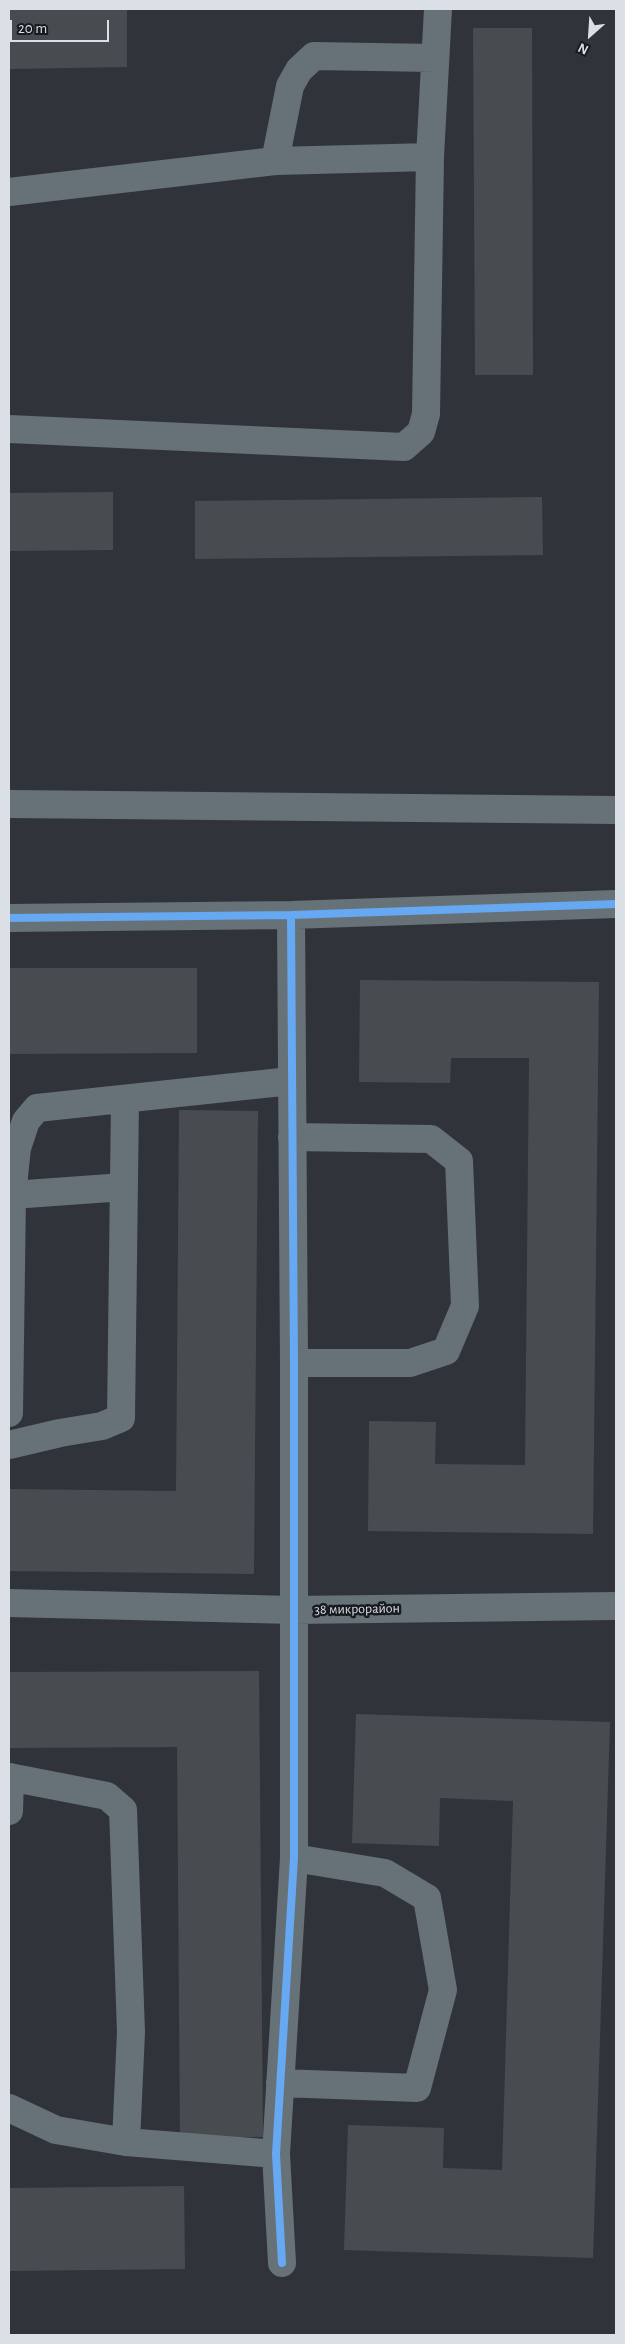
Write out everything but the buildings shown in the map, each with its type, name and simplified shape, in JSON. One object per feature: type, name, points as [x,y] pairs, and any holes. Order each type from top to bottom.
[{"type":"street","points":[[9,429],[404,447],[420,432],[426,414],[430,157],[438,9]]},
{"type":"street","points":[[275,161],[290,86],[299,70],[314,56],[434,58]]},
{"type":"street","points":[[9,192],[275,161],[430,157]]},
{"type":"street","points":[[9,804],[616,810]]},
{"type":"street","points":[[9,918],[291,915],[616,904]]},
{"type":"street","points":[[282,2263],[276,2154],[294,1858],[294,1363],[291,915]]},
{"type":"street","points":[[9,1413],[12,1195],[18,1148],[26,1121],[38,1108],[292,1081]]},
{"type":"street","points":[[9,1445],[60,1433],[102,1426],[121,1418],[125,1100]]},
{"type":"street","points":[[292,1137],[431,1139],[459,1161],[465,1306],[446,1351],[410,1363],[294,1363]]},
{"type":"street","points":[[12,1195],[124,1187]]},
{"type":"street","name":"38 микрорайон","points":[[9,1603],[294,1610],[616,1606]]},
{"type":"street","points":[[9,1811],[9,1777],[108,1796],[123,1810],[131,2032],[126,2142]]},
{"type":"street","points":[[280,2084],[416,2088],[443,1990],[427,1898],[385,1873],[294,1858]]},
{"type":"street","points":[[9,2108],[56,2130],[126,2142],[276,2154]]},
{"type":"cycle path","points":[[9,918],[291,915],[616,904]]},
{"type":"cycle path","points":[[282,2263],[276,2154],[294,1858],[294,1363],[291,915]]}]
